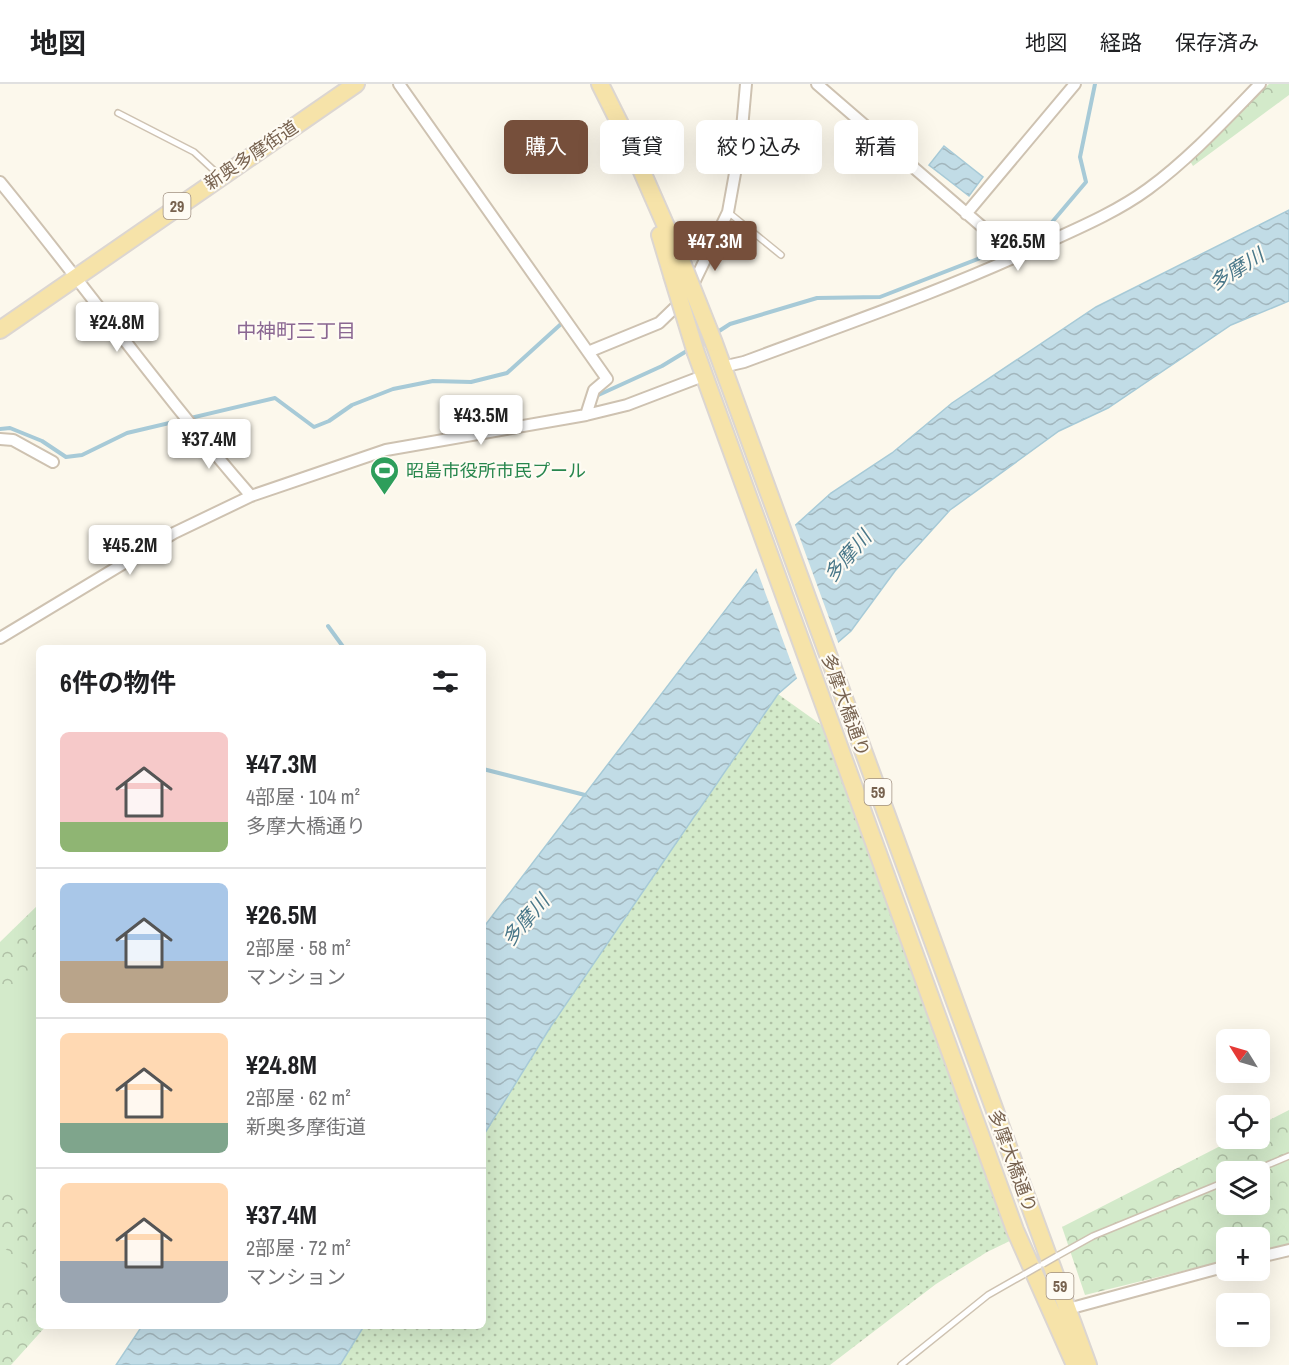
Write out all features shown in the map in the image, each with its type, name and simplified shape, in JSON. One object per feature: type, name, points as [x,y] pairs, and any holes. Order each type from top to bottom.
[{"type":"main road","name":"新奥多摩街道","points":[[0,330],[356,84]]},
{"type":"main road","name":"多摩大橋通り","points":[[600,84],[629,142],[677,270],[714,343],[1088,1365]]},
{"type":"main road","name":"多摩大橋通り","points":[[677,270],[704,381],[1015,1230],[1075,1365]]},
{"type":"street","points":[[399,84],[607,379],[594,390],[586,410]]},
{"type":"street","points":[[588,352],[659,322],[688,295],[728,212],[741,140],[746,84]]},
{"type":"street","points":[[817,84],[1014,255]]},
{"type":"street","points":[[966,214],[1075,84]]},
{"type":"street","points":[[724,372],[744,362],[929,294],[1113,210],[1148,189],[1260,84]]},
{"type":"street","points":[[0,182],[78,277],[189,425],[251,496]]},
{"type":"street","points":[[0,638],[183,528],[251,496],[386,450],[586,410],[627,405],[704,381]]},
{"type":"street","points":[[0,439],[14,440],[53,462]]},
{"type":"street","points":[[1270,1255],[1289,1250]]},
{"type":"street","points":[[1068,1309],[1216,1269]]},
{"type":"lane","points":[[118,114],[194,152],[220,176]]},
{"type":"lane","points":[[728,212],[782,255]]},
{"type":"lane","points":[[1270,1164],[1289,1156]]},
{"type":"lane","points":[[901,1365],[988,1295],[1093,1236],[1216,1186]]},
{"type":"green space","points":[[1269,84],[1289,84],[1289,95],[1193,166],[1190,161]]},
{"type":"green space","points":[[778,694],[834,734],[1018,1237],[987,1252],[936,1284],[830,1365],[340,1365],[362,1329],[486,1329],[486,1131],[551,1026]]},
{"type":"green space","points":[[36,907],[36,1329],[43,1329],[11,1365],[0,1365],[0,942]]},
{"type":"green space","points":[[36,963],[36,1221],[0,1175],[0,1001]]},
{"type":"green space","points":[[1289,1110],[1289,1245],[1270,1250],[1270,1227],[1216,1227],[1216,1263],[1085,1295],[1062,1227],[1216,1148],[1270,1149],[1270,1120]]},
{"type":"green space","points":[[0,1244],[26,1267],[0,1296]]},
{"type":"water","points":[[944,146],[983,177],[969,196],[929,165]]},
{"type":"water","name":"多摩川","points":[[1289,210],[1289,301],[1231,325],[1108,408],[1059,431],[950,510],[895,571],[851,631],[778,694],[551,1026],[486,1131],[486,924],[778,541],[831,493],[892,453],[952,403],[1096,307]]},
{"type":"water","points":[[140,1329],[362,1329],[340,1365],[116,1365]]},
{"type":"pier","points":[[794,522],[839,645],[798,681],[755,565],[776,539]]},
{"type":"waterway","points":[[716,333],[730,324],[817,298],[880,297],[1042,234],[1086,182],[1080,157],[1095,84]]},
{"type":"waterway","points":[[0,429],[10,428],[42,441],[66,457],[82,455],[127,433],[275,398],[314,427],[329,421],[352,405],[393,389],[433,381],[471,382],[507,373],[561,324]]},
{"type":"waterway","points":[[594,397],[662,366],[690,349]]},
{"type":"waterway","points":[[328,626],[342,645]]},
{"type":"waterway","points":[[486,770],[585,795]]},
{"type":"place","name":"昭島市役所市民プール","points":[[385,496]]},
{"type":"district","name":"中神町三丁目","points":[[296,330]]}]
